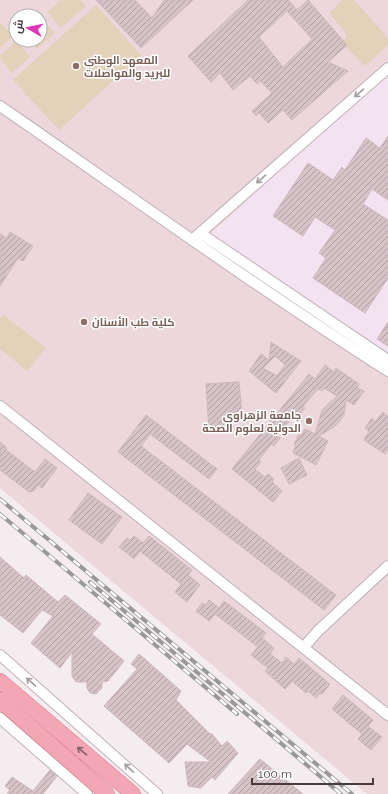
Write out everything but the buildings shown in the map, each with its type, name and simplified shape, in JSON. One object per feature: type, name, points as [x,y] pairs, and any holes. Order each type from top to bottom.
[{"type":"main road","points":[[0,681],[132,794]]},
{"type":"main road","points":[[0,700],[36,741],[90,790],[107,794]]},
{"type":"street","points":[[192,240],[388,68]]},
{"type":"street","points":[[0,106],[250,281],[333,334],[356,352],[388,371]]},
{"type":"street","points":[[200,233],[388,360]]},
{"type":"street","points":[[0,406],[388,715]]},
{"type":"street","points":[[304,647],[318,631],[388,566]]},
{"type":"street","points":[[0,655],[157,794]]},
{"type":"street","points":[[0,718],[36,741]]},
{"type":"shaded area","points":[[0,0],[388,0],[388,794],[367,794],[0,488]]},
{"type":"shaded area","points":[[61,0],[80,0],[86,6],[61,28],[48,13],[48,11]]},
{"type":"shaded area","points":[[342,0],[354,0],[388,38],[388,45],[365,66],[342,43],[346,37],[345,32],[329,13]]},
{"type":"shaded area","points":[[96,5],[141,55],[59,130],[13,80]]},
{"type":"shaded area","points":[[0,22],[8,31],[8,41],[0,48]]},
{"type":"shaded area","points":[[48,26],[55,33],[48,39]]},
{"type":"shaded area","points":[[9,48],[22,48],[30,57],[12,73],[0,59],[0,56]]},
{"type":"shaded area","points":[[388,73],[388,355],[210,234]]},
{"type":"shaded area","points":[[4,315],[46,348],[27,371],[0,349],[0,319]]},
{"type":"railway","points":[[0,499],[352,794]]},
{"type":"railway","points":[[0,514],[237,714]]},
{"type":"railway","points":[[90,582],[341,794]]},
{"type":"place","name":"المعهد الوطني للبريد والمواصلات","points":[[76,66]]},
{"type":"place","name":"كلية طب الأسنان","points":[[84,322]]},
{"type":"place","name":"جامعة الزهراوي الدولية لعلوم الصحة","points":[[309,421]]}]
